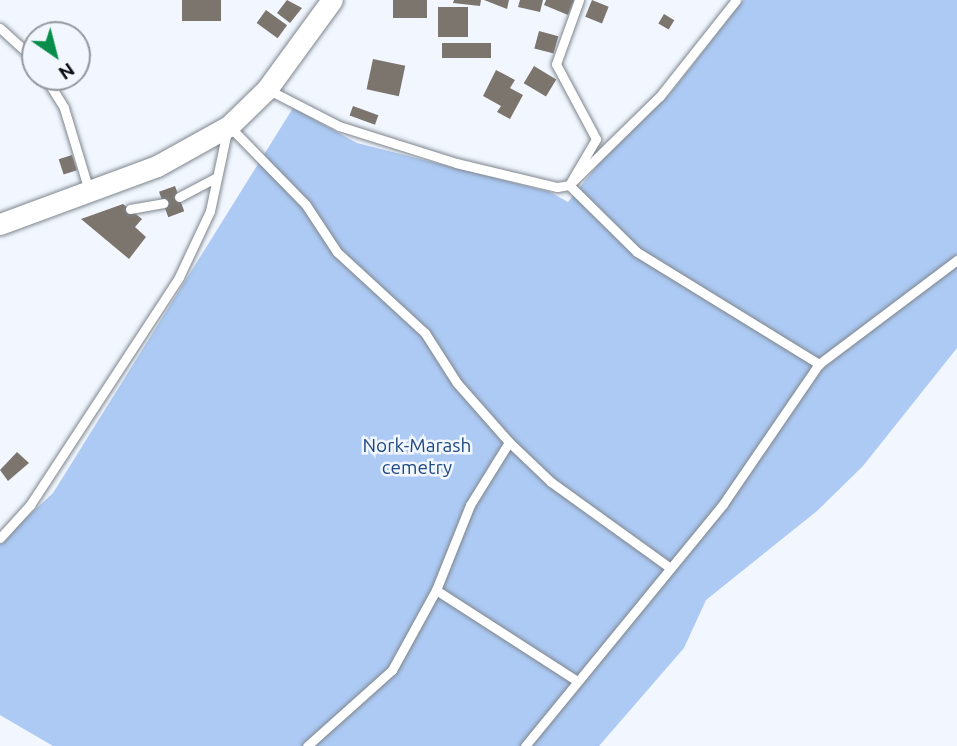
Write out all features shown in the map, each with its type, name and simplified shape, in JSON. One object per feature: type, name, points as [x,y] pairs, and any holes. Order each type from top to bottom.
[{"type":"street","points":[[0,224],[157,166],[229,126],[267,89],[332,0]]},
{"type":"lane","points":[[569,185],[596,139],[556,64],[579,0]]},
{"type":"lane","points":[[267,89],[339,126],[443,159],[557,187],[569,185],[660,96],[736,0]]},
{"type":"lane","points":[[0,28],[21,47]]},
{"type":"lane","points":[[54,91],[64,108],[89,191]]},
{"type":"lane","points":[[0,538],[30,505],[179,277],[210,211],[229,126]]},
{"type":"lane","points":[[229,126],[306,205],[337,252],[425,333],[457,383],[509,442],[551,482],[669,567]]},
{"type":"lane","points":[[179,197],[217,177]]},
{"type":"lane","points":[[569,185],[637,252],[819,364]]},
{"type":"lane","points":[[130,209],[163,203]]},
{"type":"lane","points":[[525,746],[723,504],[819,364],[957,260]]},
{"type":"lane","points":[[307,746],[393,670],[436,590],[470,505],[509,442]]},
{"type":"lane","points":[[436,590],[577,681]]},
{"type":"green space","name":"Nork-Marash cemetry","points":[[743,0],[957,0],[957,348],[863,466],[817,511],[706,600],[684,648],[599,746],[53,746],[0,715],[0,542],[53,493],[293,108],[357,143],[550,192],[568,202],[613,146],[669,95]]},
{"type":"building","points":[[182,0],[221,0],[221,21],[182,21]]},
{"type":"building","points":[[287,0],[302,8],[290,23],[277,13]]},
{"type":"building","points":[[393,0],[427,0],[427,18],[393,18]]},
{"type":"building","points":[[454,0],[481,0],[480,6],[453,3]]},
{"type":"building","points":[[484,0],[509,0],[507,9]]},
{"type":"building","points":[[520,0],[543,0],[540,12],[518,7]]},
{"type":"building","points":[[546,0],[574,0],[568,15],[544,5]]},
{"type":"building","points":[[592,0],[609,7],[602,23],[585,17]]},
{"type":"building","points":[[438,7],[468,7],[468,37],[438,37]]},
{"type":"building","points":[[266,10],[287,25],[278,38],[257,23]]},
{"type":"building","points":[[664,14],[674,20],[669,30],[658,23]]},
{"type":"building","points":[[539,31],[558,36],[554,54],[534,48]]},
{"type":"building","points":[[442,43],[491,43],[491,58],[442,58]]},
{"type":"building","points":[[373,59],[405,66],[399,96],[367,89]]},
{"type":"building","points":[[534,66],[556,79],[546,97],[524,83]]},
{"type":"building","points":[[496,70],[515,80],[510,88],[523,95],[510,119],[497,112],[501,106],[483,96]]},
{"type":"building","points":[[353,106],[378,115],[375,125],[350,115]]},
{"type":"building","points":[[72,155],[77,170],[64,175],[59,159]]},
{"type":"building","points":[[175,186],[184,211],[168,217],[159,192]]},
{"type":"building","points":[[123,204],[142,219],[135,227],[146,237],[129,259],[81,219]]},
{"type":"building","points":[[17,452],[29,463],[8,481],[0,470]]}]
